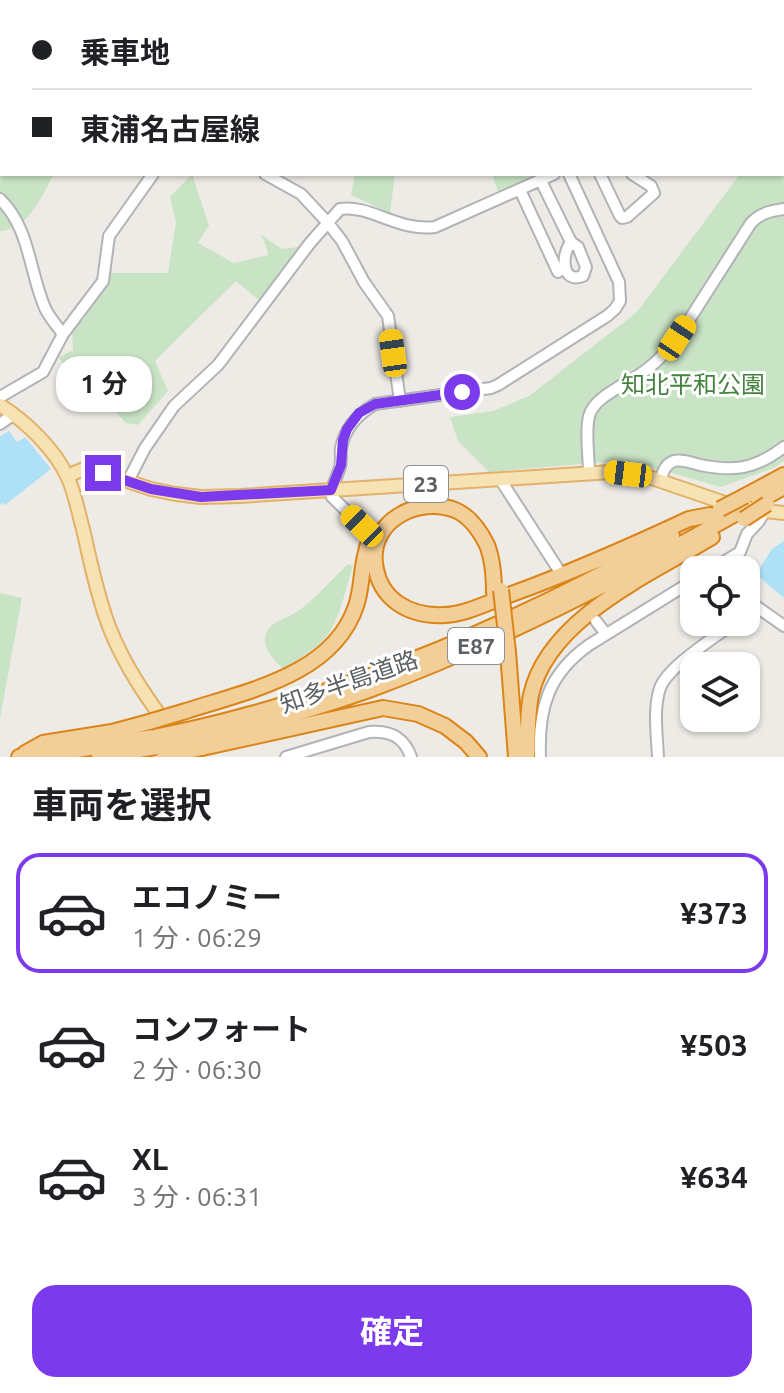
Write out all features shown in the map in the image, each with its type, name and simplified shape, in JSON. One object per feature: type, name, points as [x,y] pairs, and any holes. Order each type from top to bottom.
[{"type":"highway","name":"知多半島道路","points":[[197,743],[300,701],[416,660],[555,598],[715,512],[759,503],[784,475]]},
{"type":"highway","name":"知多半島道路","points":[[99,757],[197,743],[366,691],[519,627],[740,516],[784,489]]},
{"type":"highway","points":[[18,757],[43,743],[112,732],[186,711],[273,682],[316,660],[349,625],[357,603],[365,552],[374,529],[383,516],[403,502],[421,497],[440,497],[455,502],[476,518],[495,549],[516,757]]},
{"type":"highway","points":[[498,592],[488,548],[480,532],[456,510],[432,505],[415,507],[391,520],[378,538],[374,561],[387,595],[406,609],[418,613],[449,615],[559,577],[689,519],[715,512]]},
{"type":"highway","points":[[527,757],[532,694],[543,666],[558,643],[594,609],[740,516]]},
{"type":"highway","points":[[504,654],[506,757]]},
{"type":"highway","points":[[161,749],[383,708],[418,714],[445,726],[479,757]]},
{"type":"highway","name":"知多半島道路","points":[[18,757],[72,751],[161,749]]},
{"type":"main road","points":[[0,405],[14,414],[45,445],[67,476],[113,636],[137,683],[197,743]]},
{"type":"main road","name":"23","points":[[67,476],[84,469],[151,489],[201,497],[611,472],[646,476],[725,503],[759,503],[784,513]]},
{"type":"street","points":[[0,397],[43,372],[63,334],[103,281],[109,236],[152,176]]},
{"type":"street","points":[[269,176],[301,194],[328,223],[388,316],[400,401]]},
{"type":"street","points":[[128,481],[145,448],[174,406],[218,365],[310,243],[340,209],[352,208],[414,228],[435,227],[550,176]]},
{"type":"street","points":[[362,526],[332,497],[331,490],[341,465],[347,429],[359,413],[375,404],[498,385],[615,309],[620,301],[621,291],[615,272],[570,176]]},
{"type":"street","points":[[601,176],[622,218],[654,193],[651,186],[635,176]]},
{"type":"street","points":[[541,181],[571,242]]},
{"type":"street","points":[[520,190],[558,272]]},
{"type":"street","points":[[0,199],[11,210],[22,231],[46,310],[63,334]]},
{"type":"street","points":[[589,473],[588,418],[597,402],[633,380],[665,353],[751,223],[761,215],[784,209]]},
{"type":"street","points":[[0,424],[14,414]]},
{"type":"street","points":[[660,481],[664,469],[674,461],[734,469],[759,464],[784,447]]},
{"type":"street","points":[[500,479],[560,572]]},
{"type":"street","points":[[734,556],[740,552],[747,534],[759,521],[759,503]]},
{"type":"street","points":[[540,757],[540,719],[549,690],[569,661],[680,589]]},
{"type":"street","points":[[760,612],[784,626]]},
{"type":"street","points":[[596,621],[606,634]]},
{"type":"street","points":[[658,757],[657,703],[664,679],[717,636]]},
{"type":"street","points":[[286,757],[381,731],[400,739],[411,757]]},
{"type":"green space","points":[[0,176],[53,176],[26,219],[10,230],[0,231]]},
{"type":"green space","points":[[193,176],[209,225],[198,243],[234,263],[268,255],[260,234],[282,249],[298,247],[303,251],[260,301],[236,281],[155,361],[168,391],[138,425],[126,423],[110,406],[78,389],[59,357],[73,350],[72,330],[84,319],[110,273],[168,273],[176,222],[170,197]]},
{"type":"green space","points":[[355,176],[395,176],[390,213],[351,195]]},
{"type":"green space","points":[[530,176],[530,180],[499,193],[493,178]]},
{"type":"green space","name":"知北平和公園","points":[[739,176],[784,176],[784,461],[774,468],[721,487],[647,466],[617,461],[489,472],[458,441],[450,417],[493,411],[529,396],[637,312]]},
{"type":"green space","points":[[348,564],[353,566],[329,633],[314,648],[283,669],[266,647],[265,637],[269,628],[305,606]]},
{"type":"green space","points":[[0,593],[22,598],[0,719]]},
{"type":"water","points":[[9,431],[17,442],[25,437],[51,469],[5,505],[0,505],[0,436]]},
{"type":"water","points":[[784,541],[784,598],[760,577],[760,568],[772,549]]},
{"type":"route","points":[[103,473],[151,489],[201,497],[331,490],[341,465],[341,449],[347,429],[359,413],[375,404],[462,392]]}]
